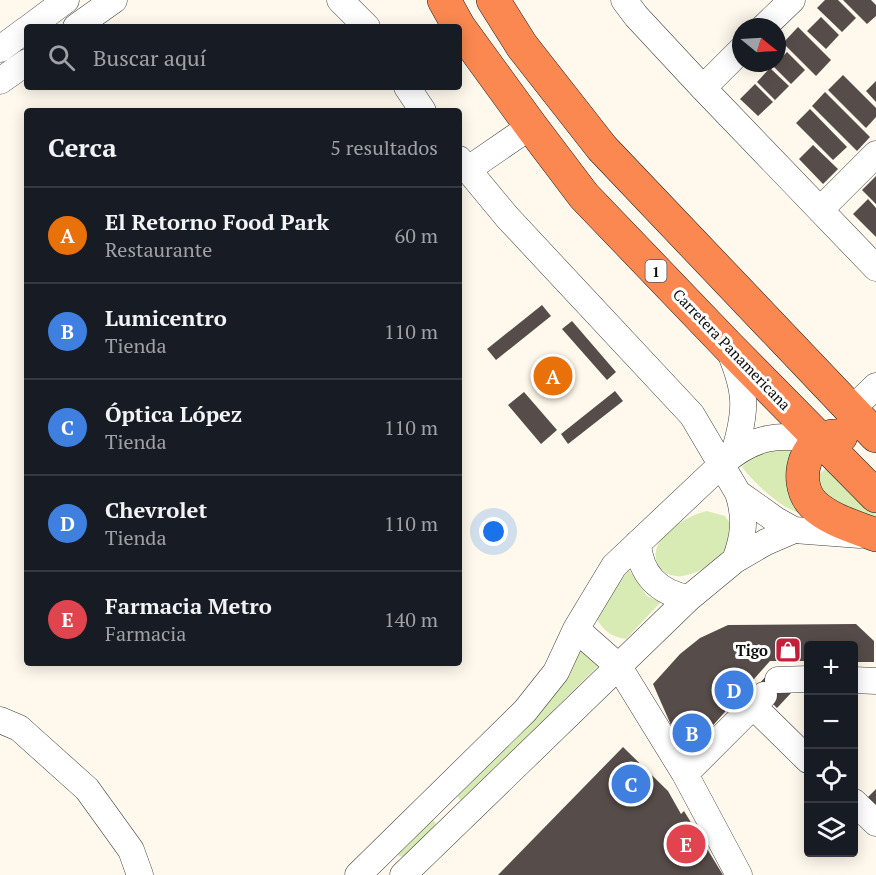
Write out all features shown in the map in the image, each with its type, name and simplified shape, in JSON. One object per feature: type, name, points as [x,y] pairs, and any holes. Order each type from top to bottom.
[{"type":"highway","name":"Carretera Panamericana","points":[[444,0],[457,24]]},
{"type":"highway","points":[[493,0],[522,46],[602,148],[870,430],[854,440],[832,436],[822,441],[811,451],[804,464],[802,482],[813,504],[824,512],[876,536]]},
{"type":"highway","name":"Carretera Panamericana","points":[[462,31],[584,196],[876,496]]},
{"type":"street","points":[[34,24],[66,0]]},
{"type":"street","points":[[80,24],[114,0]]},
{"type":"street","points":[[340,0],[364,24]]},
{"type":"street","points":[[435,0],[456,24]]},
{"type":"street","points":[[624,0],[703,88],[876,268]]},
{"type":"street","points":[[773,18],[792,0]]},
{"type":"street","points":[[16,37],[24,60]]},
{"type":"street","points":[[703,88],[732,59]]},
{"type":"street","points":[[0,81],[24,64]]},
{"type":"street","points":[[409,90],[421,108]]},
{"type":"street","points":[[531,126],[463,165],[507,217],[692,415],[728,459],[744,524],[740,548],[735,560]]},
{"type":"street","points":[[820,210],[876,154]]},
{"type":"street","points":[[727,345],[743,390],[744,409],[743,424],[728,459]]},
{"type":"street","points":[[870,430],[876,386]]},
{"type":"street","points":[[358,875],[525,711],[556,672],[576,629],[614,566],[638,543],[728,459],[759,440],[774,436],[789,436],[822,441]]},
{"type":"street","points":[[738,493],[794,530],[876,536]]},
{"type":"street","points":[[403,875],[689,598],[735,560],[766,542],[794,530]]},
{"type":"street","points":[[638,543],[642,563],[652,581],[669,593],[689,598]]},
{"type":"street","points":[[576,629],[618,666],[684,774],[739,875]]},
{"type":"street","points":[[684,774],[765,694],[804,680]]},
{"type":"street","points":[[858,680],[876,681]]},
{"type":"street","points":[[765,694],[804,754]]},
{"type":"street","points":[[0,720],[20,728],[87,789],[131,850],[141,875]]},
{"type":"street","points":[[855,803],[876,823]]},
{"type":"street","points":[[431,805],[451,828]]},
{"type":"green space","points":[[801,442],[808,516],[789,509],[771,497],[742,467],[769,449]]},
{"type":"green space","points":[[828,467],[869,503],[876,512],[876,525],[832,500],[819,488],[818,475]]},
{"type":"green space","points":[[707,511],[725,516],[732,526],[723,552],[710,564],[692,574],[674,576],[666,573],[659,566],[656,557],[657,547],[662,539],[679,524]]},
{"type":"green space","points":[[629,570],[647,596],[661,602],[626,639],[608,632],[596,618],[600,606]]},
{"type":"green space","points":[[579,648],[600,658],[598,666],[463,800],[460,800],[457,795]]},
{"type":"green space","points":[[432,818],[436,824],[435,829],[405,857],[399,856],[397,853]]},
{"type":"building","points":[[825,0],[838,0],[856,18],[842,32],[817,8]]},
{"type":"building","points":[[843,0],[871,0],[876,5],[876,16],[867,24]]},
{"type":"building","points":[[821,17],[839,35],[826,49],[807,31]]},
{"type":"building","points":[[798,27],[831,60],[816,76],[786,46],[786,40]]},
{"type":"building","points":[[786,53],[805,70],[791,84],[779,72],[786,72]]},
{"type":"building","points":[[766,72],[774,72],[789,86],[775,100],[757,82]]},
{"type":"building","points":[[843,75],[876,108],[876,117],[866,128],[828,90]]},
{"type":"building","points":[[876,81],[876,102],[866,91]]},
{"type":"building","points":[[755,84],[773,102],[758,116],[740,99]]},
{"type":"building","points":[[825,92],[870,137],[857,151],[812,106]]},
{"type":"building","points":[[810,109],[847,147],[833,160],[796,123]]},
{"type":"building","points":[[813,145],[838,169],[823,184],[799,159]]},
{"type":"building","points":[[876,176],[876,204],[862,190]]},
{"type":"building","points":[[868,199],[876,208],[876,237],[853,214]]},
{"type":"building","points":[[542,305],[551,316],[496,360],[487,349]]},
{"type":"building","points":[[572,321],[616,372],[607,380],[562,329]]},
{"type":"building","points":[[615,391],[623,401],[568,444],[561,434]]},
{"type":"building","points":[[524,392],[557,430],[541,444],[508,405]]},
{"type":"building","points":[[856,624],[874,641],[874,662],[858,662],[858,641],[804,641],[804,661],[770,661],[685,757],[653,684],[680,654],[700,638],[728,625]]},
{"type":"building","points":[[770,672],[791,693],[777,708],[756,687]]},
{"type":"building","points":[[623,747],[668,791],[681,814],[684,811],[723,875],[498,875]]},
{"type":"building","points":[[876,789],[876,810],[865,800]]},
{"type":"place","name":"El Retorno Food Park","points":[[553,376]]},
{"type":"place","name":"Tigo","points":[[788,650]]},
{"type":"place","name":"Chevrolet","points":[[734,690]]},
{"type":"place","name":"Lumicentro","points":[[692,733]]},
{"type":"place","name":"Óptica López","points":[[631,784]]},
{"type":"place","name":"Farmacia Metro","points":[[686,844]]}]
